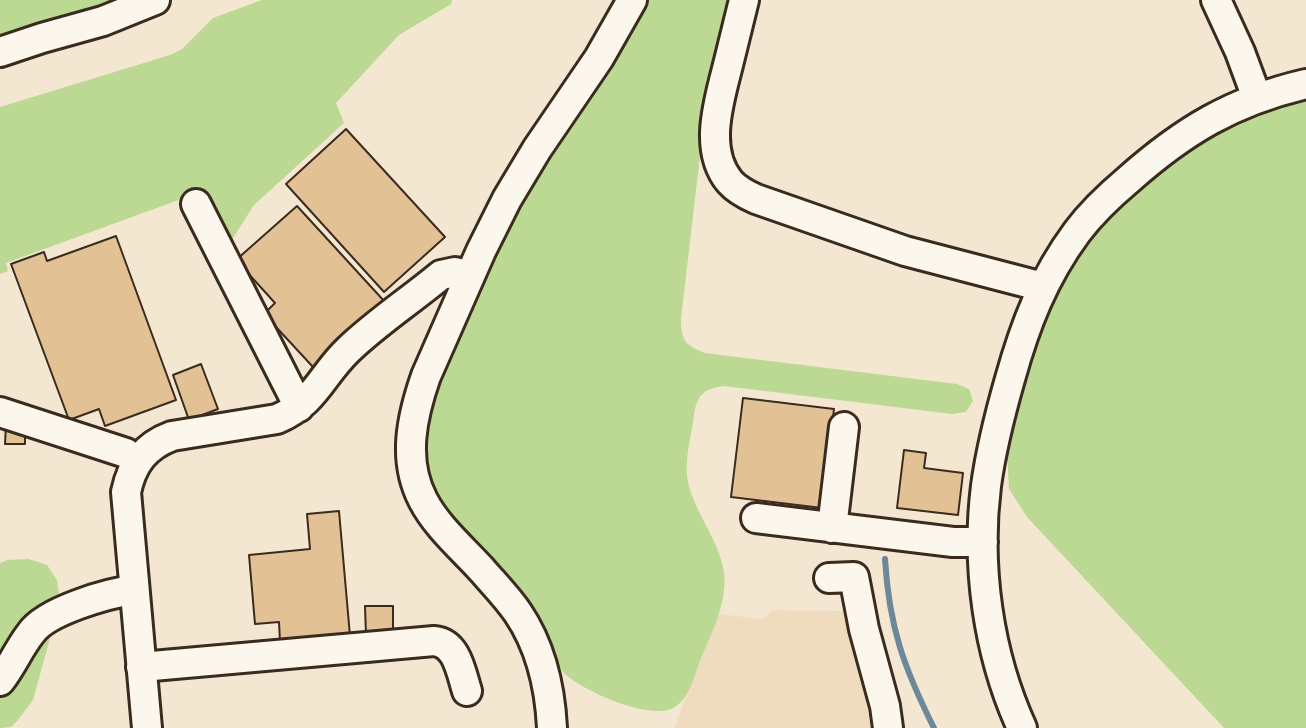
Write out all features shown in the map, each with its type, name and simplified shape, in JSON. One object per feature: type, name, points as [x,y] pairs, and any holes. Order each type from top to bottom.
[{"type":"street","points":[[0,52],[103,21],[155,0]]},
{"type":"street","points":[[552,728],[546,676],[530,632],[503,594],[435,518],[423,500],[411,460],[411,438],[419,396],[493,225],[521,173],[599,58],[632,0]]},
{"type":"street","points":[[744,0],[716,117],[717,153],[730,182],[756,199],[905,251],[1043,287]]},
{"type":"street","points":[[1216,0],[1257,98]]},
{"type":"street","points":[[1022,728],[994,645],[987,606],[983,542],[992,448],[1031,311],[1060,255],[1078,230],[1098,206],[1157,154],[1212,118],[1257,98],[1306,84]]},
{"type":"street","points":[[196,204],[299,407]]},
{"type":"street","points":[[147,728],[126,492],[137,462],[157,442],[172,436],[277,419],[299,407],[349,350],[441,275],[455,272],[470,276]]},
{"type":"street","points":[[0,412],[126,453],[137,462]]},
{"type":"street","points":[[832,528],[844,427]]},
{"type":"street","points":[[756,518],[953,542],[983,542]]},
{"type":"street","points":[[829,578],[854,577],[888,728]]},
{"type":"street","points":[[0,681],[31,632],[46,618],[119,592],[134,590]]},
{"type":"street","points":[[141,667],[434,641],[443,642],[450,648],[467,691]]},
{"type":"shaded area","points":[[773,610],[853,611],[880,728],[674,728],[719,614],[763,619]]},
{"type":"green space","points":[[0,0],[120,0],[0,37]]},
{"type":"green space","points":[[262,0],[452,0],[451,4],[399,35],[336,103],[344,123],[254,205],[233,238],[227,240],[184,198],[6,263],[8,271],[0,274],[0,107],[170,55],[182,49],[213,18]]},
{"type":"green space","points":[[647,0],[730,0],[707,96],[681,319],[686,341],[705,353],[957,384],[969,389],[973,401],[966,412],[952,414],[724,386],[700,396],[688,452],[687,475],[691,494],[721,560],[725,584],[717,619],[689,690],[677,706],[660,711],[616,702],[565,674],[511,587],[442,506],[425,463],[429,415],[439,381],[498,245],[536,176]]},
{"type":"green space","points":[[1306,99],[1306,728],[1224,728],[1027,517],[1009,489],[1007,451],[1046,317],[1073,264],[1109,216],[1192,147],[1248,118]]},
{"type":"green space","points":[[29,559],[47,565],[57,580],[60,602],[33,700],[11,727],[0,728],[0,563]]},
{"type":"building","points":[[346,129],[445,237],[384,292],[286,184]]},
{"type":"building","points":[[297,206],[385,302],[313,367],[264,314],[275,303],[236,260]]},
{"type":"building","points":[[116,236],[176,400],[105,426],[99,409],[69,420],[11,264],[44,252],[47,261]]},
{"type":"building","points":[[201,364],[218,409],[189,420],[173,375]]},
{"type":"building","points":[[743,398],[834,409],[822,508],[731,497]]},
{"type":"building","points":[[6,424],[25,431],[25,444],[5,444]]},
{"type":"building","points":[[904,450],[926,453],[924,468],[963,473],[958,515],[897,508]]},
{"type":"building","points":[[339,511],[350,636],[280,642],[279,622],[255,624],[249,555],[310,549],[307,514]]},
{"type":"building","points":[[365,606],[393,606],[393,634],[366,635]]},
{"type":"waterway","points":[[885,559],[894,627],[914,686],[934,728]]}]
